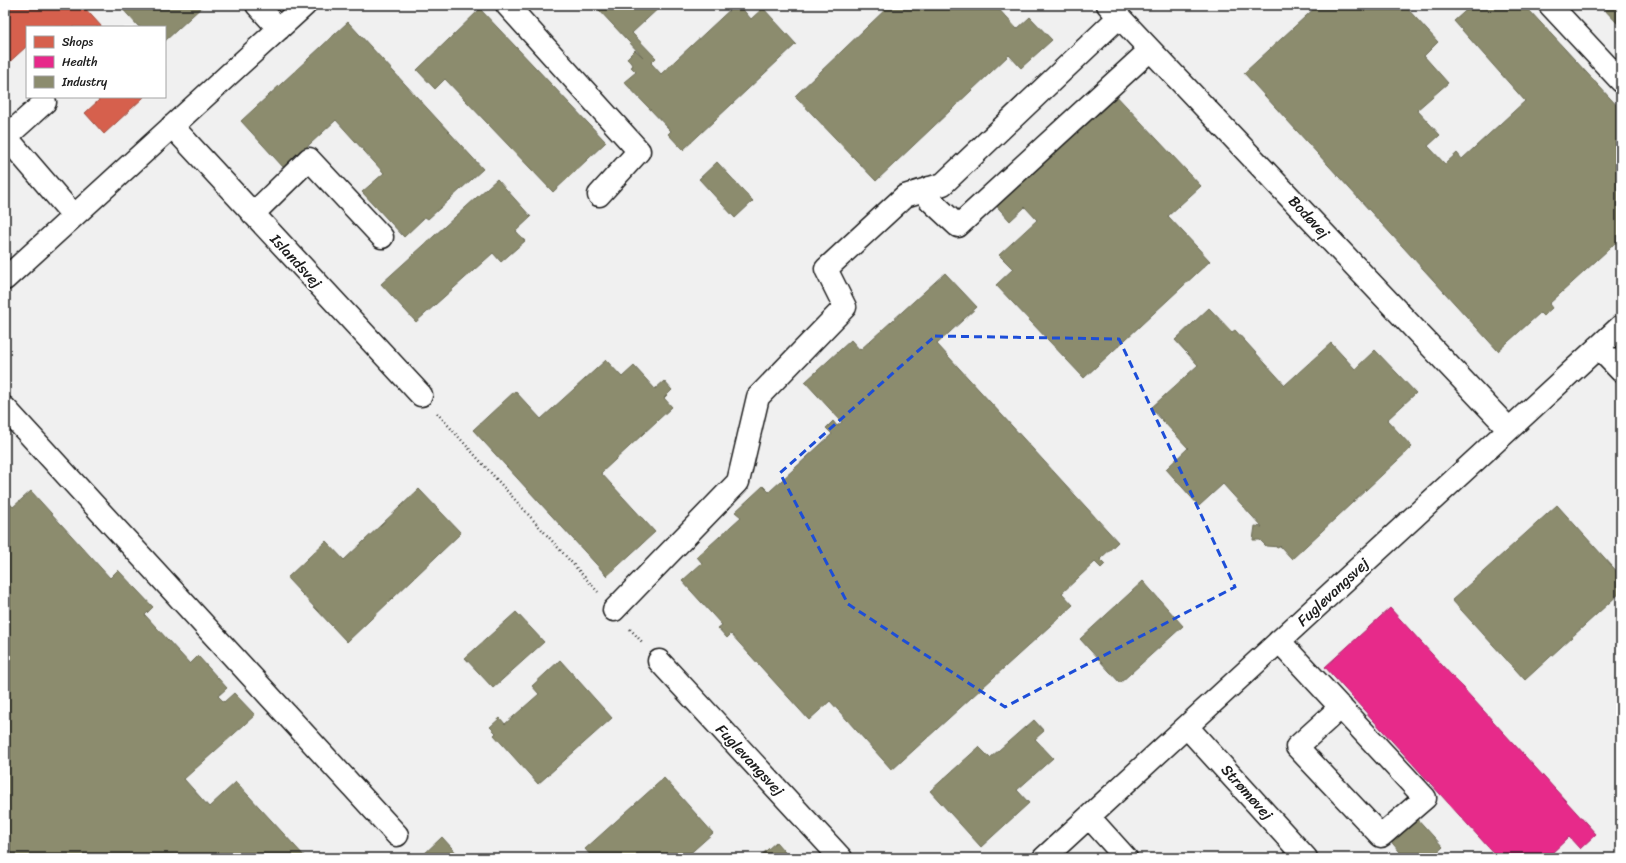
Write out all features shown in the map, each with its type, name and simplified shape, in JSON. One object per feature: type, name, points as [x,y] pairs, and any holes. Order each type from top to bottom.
[{"type":"street","points":[[257,5],[279,29]]},
{"type":"street","points":[[5,279],[305,5]]},
{"type":"street","points":[[507,5],[639,151],[599,195]]},
{"type":"street","points":[[1550,5],[1621,80]]},
{"type":"street","points":[[614,610],[738,482],[758,397],[844,307],[826,269],[905,196],[943,184],[1113,11]]},
{"type":"street","name":"Bodøvej","points":[[1113,11],[1509,429]]},
{"type":"street","points":[[929,188],[930,200],[958,226],[1150,50]]},
{"type":"street","points":[[44,102],[6,137],[74,216]]},
{"type":"street","name":"Islandsvej","points":[[172,126],[421,395]]},
{"type":"street","points":[[253,214],[310,159],[382,237]]},
{"type":"street","name":"Fuglevangsvej","points":[[1044,858],[1621,326]]},
{"type":"street","points":[[1598,347],[1621,371]]},
{"type":"street","points":[[5,408],[397,835]]},
{"type":"street","points":[[1279,641],[1341,707],[1426,798],[1381,836],[1297,747],[1341,707]]},
{"type":"street","name":"Fuglevangsvej","points":[[659,661],[841,858]]},
{"type":"street","name":"Strømøvej","points":[[1187,727],[1306,858]]},
{"type":"street","points":[[1089,816],[1126,858]]},
{"type":"path","points":[[421,395],[659,661]]},
{"type":"highlighted area","points":[[935,336],[1119,339],[1235,587],[1005,707],[848,604],[780,473]]},
{"type":"shaded area","points":[[5,5],[1621,5],[1621,858],[5,858]]},
{"type":"building: Shops","points":[[5,5],[82,5],[101,26],[26,26],[26,47],[5,66]]},
{"type":"building: Shops","points":[[98,98],[143,98],[104,134],[85,113],[99,100]]},
{"type":"building: Health","points":[[1390,608],[1596,834],[1580,849],[1569,837],[1550,855],[1552,858],[1519,858],[1517,856],[1515,858],[1498,858],[1325,667]]},
{"type":"building: Industry","points":[[119,5],[204,5],[166,40],[166,26],[138,26]]},
{"type":"building: Industry","points":[[602,5],[662,5],[632,33],[656,58],[651,63],[661,74],[735,5],[739,5],[751,19],[763,8],[796,44],[683,150],[668,134],[671,131],[624,82],[636,72],[631,67],[633,66],[627,58],[635,50],[643,57],[598,9]]},
{"type":"building: Industry","points":[[890,5],[995,5],[1017,29],[1030,17],[1052,40],[1021,68],[1009,55],[876,181],[795,96]]},
{"type":"building: Industry","points":[[1318,5],[1404,5],[1438,42],[1424,56],[1448,83],[1417,110],[1440,135],[1428,146],[1445,164],[1457,153],[1462,159],[1525,101],[1454,21],[1472,5],[1534,5],[1529,10],[1621,110],[1621,238],[1549,304],[1552,308],[1543,316],[1540,313],[1498,351],[1244,73]]},
{"type":"building: Industry","points":[[1600,5],[1621,5],[1621,27]]},
{"type":"building: Industry","points":[[480,9],[606,142],[553,192],[445,79],[435,89],[417,70]]},
{"type":"building: Industry","points":[[348,22],[483,169],[428,219],[425,217],[404,237],[362,192],[384,173],[336,120],[284,168],[241,121]]},
{"type":"building: Industry","points":[[1111,90],[1201,186],[1168,216],[1210,261],[1084,378],[996,285],[1013,269],[999,255],[1037,220],[1025,207],[1010,221],[992,201]]},
{"type":"building: Industry","points":[[717,162],[753,201],[735,218],[699,179]]},
{"type":"building: Industry","points":[[497,179],[531,217],[516,231],[525,241],[501,262],[493,253],[416,322],[381,284]]},
{"type":"building: Industry","points":[[945,273],[977,307],[937,344],[1118,542],[1100,559],[1105,564],[1101,568],[1095,562],[1062,593],[1073,605],[892,770],[830,701],[809,720],[731,634],[727,638],[718,628],[722,625],[682,581],[702,563],[697,557],[741,517],[735,512],[763,486],[769,492],[832,434],[826,428],[833,421],[837,426],[842,422],[805,382],[851,340],[860,350]]},
{"type":"building: Industry","points":[[1209,308],[1232,332],[1235,330],[1285,385],[1331,343],[1355,369],[1375,350],[1416,393],[1387,420],[1412,447],[1292,559],[1280,546],[1266,546],[1260,540],[1253,540],[1255,526],[1262,527],[1223,484],[1199,506],[1166,469],[1188,448],[1151,408],[1198,365],[1175,340]]},
{"type":"building: Industry","points":[[606,360],[622,377],[634,366],[655,389],[664,381],[672,390],[664,398],[672,407],[601,473],[655,532],[607,576],[473,430],[515,391],[541,419]]},
{"type":"building: Industry","points":[[419,489],[461,533],[347,642],[287,578],[326,541],[344,560]]},
{"type":"building: Industry","points":[[31,491],[110,578],[118,570],[153,607],[145,615],[190,664],[198,656],[227,688],[218,696],[224,702],[234,693],[255,715],[184,779],[209,807],[236,782],[306,858],[5,858],[5,498],[13,507]]},
{"type":"building: Industry","points":[[1557,505],[1621,576],[1621,592],[1525,680],[1452,600]]},
{"type":"building: Industry","points":[[1143,581],[1183,626],[1120,683],[1080,639]]},
{"type":"building: Industry","points":[[516,612],[544,642],[493,688],[465,658]]},
{"type":"building: Industry","points":[[560,660],[612,718],[538,784],[494,735],[496,733],[490,727],[500,718],[505,724],[539,694],[532,686]]},
{"type":"building: Industry","points":[[1034,720],[1044,731],[1035,739],[1053,758],[1017,790],[1029,803],[981,847],[930,791],[979,747],[990,758]]},
{"type":"building: Industry","points":[[664,778],[713,833],[685,858],[593,858],[585,849]]},
{"type":"building: Industry","points":[[1414,815],[1443,847],[1431,858],[1405,858],[1388,838]]},
{"type":"building: Industry","points":[[442,837],[461,858],[420,858]]},
{"type":"building: Industry","points":[[776,842],[790,858],[758,858]]}]
